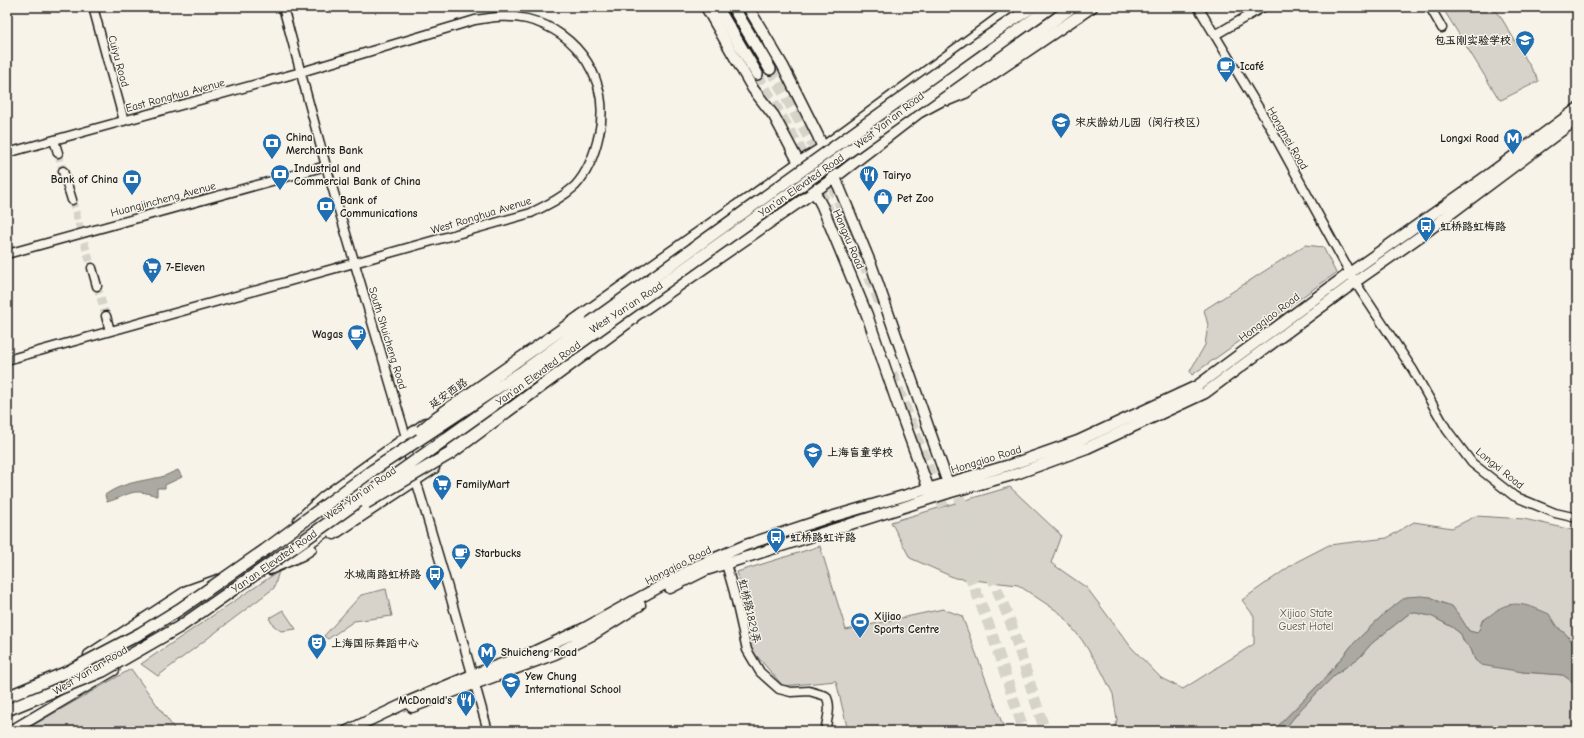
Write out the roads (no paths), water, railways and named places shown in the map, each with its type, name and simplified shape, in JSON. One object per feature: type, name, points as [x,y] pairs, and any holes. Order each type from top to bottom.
[{"type":"highway","points":[[718,7],[757,74]]},
{"type":"highway","points":[[733,7],[770,69]]},
{"type":"highway","name":"Yan'an Elevated Road","points":[[7,697],[67,672],[141,633],[180,609],[266,550],[373,470],[523,370],[983,40],[1032,7]]},
{"type":"highway","name":"Yan'an Elevated Road","points":[[7,712],[103,672],[181,626],[307,538],[1052,7]]},
{"type":"highway","points":[[921,111],[950,95],[1072,7]]},
{"type":"highway","points":[[373,470],[437,417],[740,204]]},
{"type":"highway","points":[[307,538],[451,453],[632,319]]},
{"type":"main road","name":"Hongxu Road","points":[[706,7],[752,89],[771,111],[815,191],[838,242],[864,308],[900,412],[931,494]]},
{"type":"main road","name":"Hongxu Road","points":[[748,7],[783,66],[822,148],[872,267],[949,488]]},
{"type":"main road","name":"West Yan'an Road","points":[[7,712],[91,664],[176,610],[273,544],[407,450],[590,316],[709,232],[740,204],[822,148],[1014,7]]},
{"type":"main road","name":"West Yan'an Road","points":[[11,731],[120,667],[414,476],[586,347],[632,319],[834,178],[936,98],[1064,7]]},
{"type":"main road","points":[[921,111],[965,93],[1092,7]]},
{"type":"main road","name":"Hongqiao Road","points":[[347,731],[410,701],[555,654],[594,634],[649,599],[706,570],[949,488],[1078,441],[1197,386],[1350,272],[1488,175],[1577,109]]},
{"type":"main road","name":"Hongqiao Road","points":[[949,488],[1016,474],[1087,448],[1204,393],[1422,235],[1577,119]]},
{"type":"main road","name":"延安西路","points":[[273,544],[324,497],[406,437],[504,369],[598,298],[704,224],[740,204]]},
{"type":"main road","name":"Hongqiao Road","points":[[363,731],[414,706],[585,628],[699,565],[746,546],[824,519],[931,494]]},
{"type":"main road","name":"West Yan'an Road","points":[[7,705],[38,688],[187,591],[222,578]]},
{"type":"main road","points":[[176,610],[186,625]]},
{"type":"street","name":"Cuiyu Road","points":[[93,7],[124,120]]},
{"type":"street","name":"South Shuicheng Road","points":[[283,7],[326,166],[406,437],[407,450],[414,476],[448,588],[473,680]]},
{"type":"street","name":"Hongmei Road","points":[[1198,7],[1269,125],[1356,282]]},
{"type":"street","points":[[1215,35],[1262,7]]},
{"type":"street","points":[[1430,7],[1442,28]]},
{"type":"street","name":"West Ronghua Avenue","points":[[301,72],[475,20],[501,16],[533,22],[551,29],[574,44],[588,61],[597,83],[602,107],[601,128],[596,148],[588,167],[575,185],[555,202],[531,212],[354,263]]},
{"type":"street","name":"East Ronghua Avenue","points":[[7,153],[301,72]]},
{"type":"street","points":[[54,140],[58,153]]},
{"type":"street","name":"Huangjincheng Avenue","points":[[7,254],[81,231],[326,166]]},
{"type":"street","points":[[64,171],[72,200]]},
{"type":"street","points":[[81,231],[84,242]]},
{"type":"street","points":[[7,360],[354,263]]},
{"type":"street","points":[[92,268],[97,286]]},
{"type":"street","name":"Longxi Road","points":[[1356,282],[1413,370],[1448,430],[1472,463],[1514,496],[1554,513],[1577,518]]},
{"type":"street","points":[[106,316],[110,331]]},
{"type":"street","name":"虹桥路1829弄","points":[[726,564],[747,650],[760,672],[779,689],[791,692],[809,691],[826,696],[829,701],[829,710],[825,731]]},
{"type":"street","points":[[473,680],[488,731]]},
{"type":"tunnel","points":[[770,69],[823,163],[880,303]]},
{"type":"tunnel","points":[[757,74],[814,173],[830,215]]},
{"type":"tunnel","points":[[58,153],[63,171]]},
{"type":"tunnel","points":[[72,200],[80,228]]},
{"type":"tunnel","points":[[84,242],[92,268]]},
{"type":"tunnel","points":[[97,286],[106,316]]},
{"type":"tunnel","points":[[892,373],[990,628],[1024,731]]},
{"type":"tunnel","points":[[953,482],[1010,621],[1045,731]]},
{"type":"place","name":"包玉刚实验学校","points":[[1525,57]]},
{"type":"place","name":"Icafé","points":[[1226,83]]},
{"type":"place","name":"宋庆龄幼儿园（闵行校区）","points":[[1061,139]]},
{"type":"place","name":"Longxi Road","points":[[1513,155]]},
{"type":"place","name":"China Merchants Bank","points":[[272,160]]},
{"type":"place","name":"Industrial and Commercial Bank of China","points":[[280,191]]},
{"type":"place","name":"Tairyo","points":[[869,192]]},
{"type":"place","name":"Bank of China","points":[[132,196]]},
{"type":"place","name":"Pet Zoo","points":[[883,215]]},
{"type":"place","name":"Bank of Communications","points":[[326,223]]},
{"type":"place","name":"虹桥路虹梅路","points":[[1426,243]]},
{"type":"place","name":"7-Eleven","points":[[152,284]]},
{"type":"place","name":"Wagas","points":[[357,351]]},
{"type":"place","name":"上海盲童学校","points":[[813,469]]},
{"type":"place","name":"FamilyMart","points":[[442,501]]},
{"type":"place","name":"虹桥路虹许路","points":[[776,554]]},
{"type":"place","name":"Starbucks","points":[[461,570]]},
{"type":"place","name":"水城南路虹桥路","points":[[435,591]]},
{"type":"place","name":"Xijiao Sports Centre","points":[[860,639]]},
{"type":"place","name":"上海国际舞蹈中心","points":[[317,660]]},
{"type":"place","name":"Shuicheng Road","points":[[487,669]]},
{"type":"place","name":"Yew Chung International School","points":[[511,699]]},
{"type":"place","name":"McDonald's","points":[[466,717]]},
{"type":"park label","name":"Xijiao State Guest Hotel","points":[[1306,619]]}]
